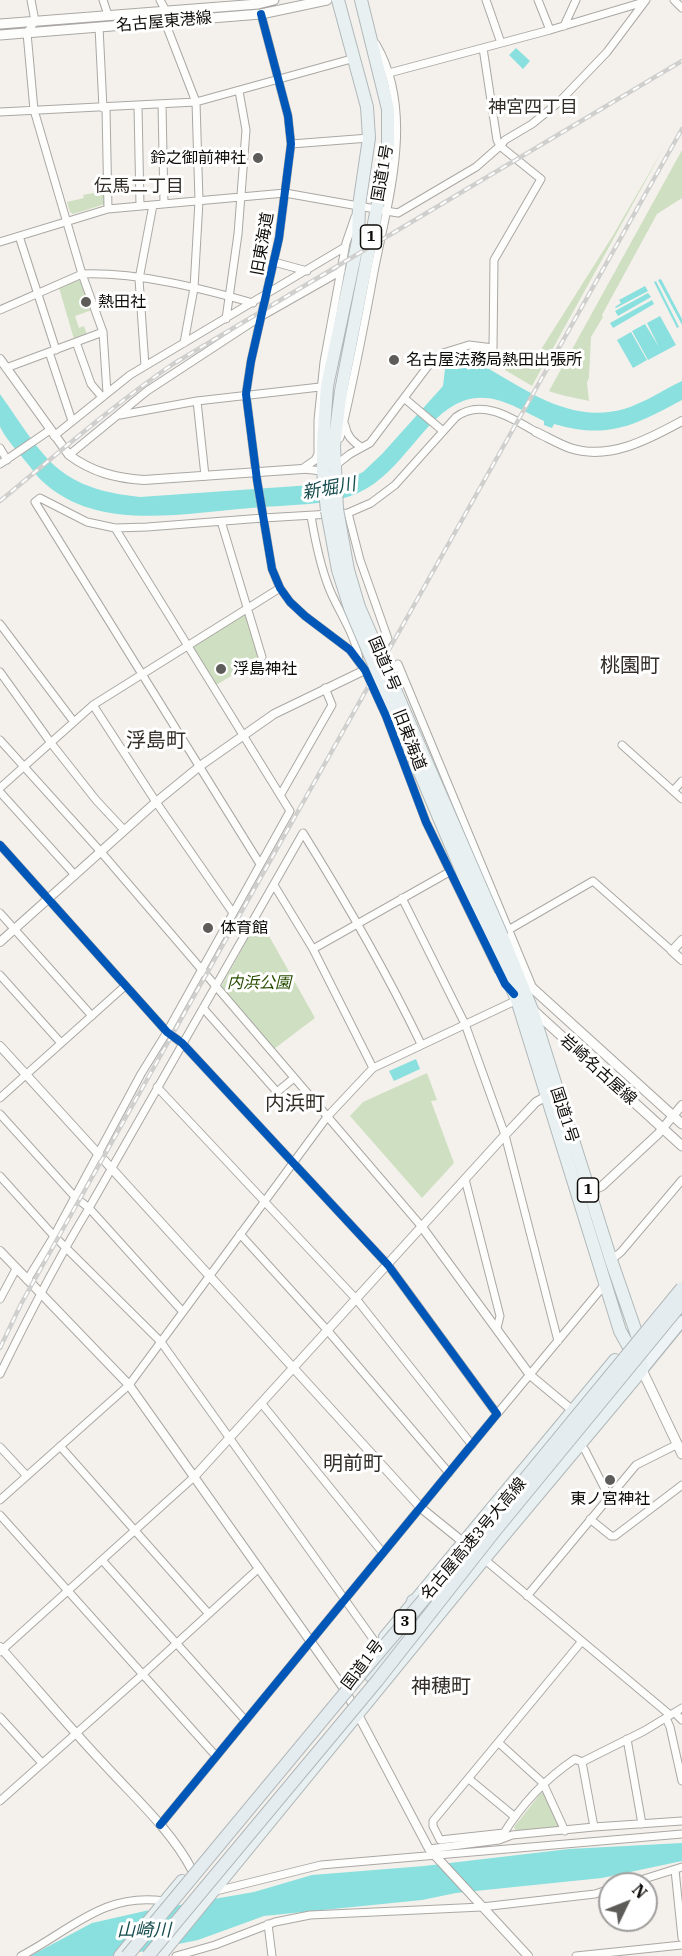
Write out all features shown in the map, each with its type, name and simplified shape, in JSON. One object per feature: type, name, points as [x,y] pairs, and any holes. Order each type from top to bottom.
[{"type":"highway","name":"国道1号","points":[[167,1954],[211,1894],[484,1559],[642,1370],[637,1335],[532,1010],[359,607],[343,548],[330,471],[323,455],[327,386],[358,241],[359,206],[369,138],[367,107],[338,0]]},
{"type":"highway","name":"国道1号","points":[[330,471],[341,391],[381,209],[388,152],[388,109],[362,0]]},
{"type":"highway","name":"国道1号","points":[[501,935],[516,997],[620,1331],[642,1370]]},
{"type":"highway","name":"名古屋高速3号大高線","points":[[127,1956],[682,1288]]},
{"type":"highway","name":"名古屋高速3号大高線","points":[[148,1956],[377,1681],[501,1523],[682,1303]]},
{"type":"highway","name":"国道1号","points":[[120,1956],[345,1690],[413,1601],[628,1346]]},
{"type":"highway","points":[[137,1943],[168,1918],[371,1676],[408,1630],[413,1601]]},
{"type":"main road","name":"名古屋東港線","points":[[0,24],[166,11],[194,4],[274,0]]},
{"type":"main road","name":"名古屋東港線","points":[[0,35],[261,14],[327,0]]},
{"type":"main road","name":"岩崎名古屋線","points":[[519,976],[682,1124]]},
{"type":"main road","name":"岩崎名古屋線","points":[[516,997],[682,1146]]},
{"type":"main road","points":[[628,1346],[682,1280]]},
{"type":"main road","points":[[682,1321],[642,1370],[682,1454]]},
{"type":"street","points":[[31,0],[35,21],[27,33],[34,110],[82,274],[103,332],[104,395]]},
{"type":"street","points":[[103,0],[108,15]]},
{"type":"street","points":[[160,0],[166,11]]},
{"type":"street","points":[[486,0],[501,43]]},
{"type":"street","points":[[538,0],[550,30]]},
{"type":"street","points":[[564,26],[576,0]]},
{"type":"street","points":[[674,0],[682,8]]},
{"type":"street","points":[[389,73],[550,30],[645,1]]},
{"type":"street","points":[[0,242],[108,209],[285,193],[398,213],[476,167],[505,140],[532,124],[559,102],[607,52],[645,1]]},
{"type":"street","name":"旧東海道","points":[[261,14],[288,116],[291,144],[274,262],[268,294],[260,318],[246,394],[272,568],[280,588],[290,602],[350,650],[365,670],[386,716],[426,822],[505,984],[516,997]]},
{"type":"street","points":[[165,22],[196,102],[199,201],[194,288],[184,343]]},
{"type":"street","points":[[99,27],[108,209]]},
{"type":"street","points":[[330,471],[338,454],[381,209],[396,153],[395,107],[389,73],[370,34]]},
{"type":"street","points":[[0,359],[69,455],[99,473],[122,479],[144,480],[205,476],[257,476],[302,469],[330,471],[361,447],[370,443],[428,366],[443,353],[469,345],[493,348],[494,260],[541,179],[500,146],[497,140],[483,48]]},
{"type":"street","points":[[0,112],[196,102],[355,58]]},
{"type":"street","points":[[226,319],[238,234],[246,130],[239,91]]},
{"type":"street","points":[[162,104],[164,204]]},
{"type":"street","points":[[138,106],[140,206]]},
{"type":"street","points":[[291,144],[369,138]]},
{"type":"street","points":[[145,366],[140,279],[153,205]]},
{"type":"street","points":[[302,469],[315,460],[318,454],[320,387],[345,247],[359,206]]},
{"type":"street","points":[[20,236],[38,293],[72,421]]},
{"type":"street","points":[[0,448],[6,460],[40,437],[72,421],[145,366],[345,247]]},
{"type":"street","points":[[274,262],[307,271]]},
{"type":"street","points":[[69,455],[147,391],[260,318],[341,271]]},
{"type":"street","points":[[0,310],[82,274],[140,279],[194,288],[253,303]]},
{"type":"street","points":[[6,368],[103,332]]},
{"type":"street","points":[[76,342],[91,384],[104,395]]},
{"type":"street","points":[[118,416],[197,401],[320,387]]},
{"type":"street","points":[[404,398],[442,429]]},
{"type":"street","points":[[197,401],[205,476]]},
{"type":"street","points":[[260,864],[35,502],[40,498],[87,522],[115,528],[263,516],[348,513],[371,503],[388,491],[442,429],[463,412],[485,409],[504,415],[571,448],[606,450],[623,448],[650,439],[682,421]]},
{"type":"street","points":[[344,423],[351,440],[361,447]]},
{"type":"street","points":[[317,440],[323,455]]},
{"type":"street","points":[[0,942],[124,830],[200,766],[274,714],[365,670],[388,639],[360,560],[348,513]]},
{"type":"street","points":[[311,516],[328,586],[353,640],[358,660]]},
{"type":"street","points":[[220,521],[262,657]]},
{"type":"street","points":[[27,1280],[54,1236],[141,1074],[167,1032],[290,811],[115,528]]},
{"type":"street","points":[[75,875],[0,790],[93,705],[280,588]]},
{"type":"street","points":[[0,624],[74,722]]},
{"type":"street","points":[[377,696],[398,664],[416,704],[501,935],[532,986]]},
{"type":"street","points":[[0,672],[51,743],[96,800],[124,830]]},
{"type":"street","points":[[280,794],[332,705],[325,688]]},
{"type":"street","points":[[386,716],[416,704]]},
{"type":"street","points":[[93,705],[156,802],[233,913]]},
{"type":"street","points":[[0,740],[100,852],[422,1227],[530,1375],[572,1410]]},
{"type":"street","points":[[622,745],[682,799]]},
{"type":"street","points":[[673,791],[682,781]]},
{"type":"street","points":[[0,1374],[39,1293],[303,833],[394,986],[421,1044]]},
{"type":"street","points":[[0,845],[167,1032],[182,1042],[388,1264],[497,1414]]},
{"type":"street","points":[[313,949],[451,871]]},
{"type":"street","points":[[501,935],[593,881],[682,960]]},
{"type":"street","points":[[274,885],[313,949],[373,1068]]},
{"type":"street","points":[[402,898],[465,1024],[505,1135],[558,1341]]},
{"type":"street","points":[[0,913],[92,1016]]},
{"type":"street","points":[[672,951],[682,940]]},
{"type":"street","points":[[0,975],[61,1043]]},
{"type":"street","points":[[0,1098],[125,986]]},
{"type":"street","points":[[0,1500],[129,1385],[327,1117],[373,1068],[516,997]]},
{"type":"street","points":[[202,1008],[277,1092],[294,1078]]},
{"type":"street","points":[[0,1046],[421,1508],[463,1542]]},
{"type":"street","points":[[157,1087],[357,1300],[472,1444]]},
{"type":"street","points":[[192,1870],[160,1825],[1,1650],[194,1477],[505,1135],[536,1102],[547,1096]]},
{"type":"street","points":[[589,1192],[602,1186],[663,1129],[682,1105]]},
{"type":"street","points":[[0,1114],[183,1312]]},
{"type":"street","points":[[0,1176],[54,1236],[161,1342],[378,1646]]},
{"type":"street","points":[[465,1179],[500,1316],[497,1328]]},
{"type":"street","points":[[611,1260],[621,1252],[682,1180]]},
{"type":"street","points":[[240,1234],[328,1331],[449,1473]]},
{"type":"street","points":[[0,1251],[129,1385],[345,1690],[433,1853],[528,1956]]},
{"type":"street","points":[[0,1299],[16,1269]]},
{"type":"street","points":[[160,1825],[215,1755],[606,1283]]},
{"type":"street","points":[[262,1404],[383,1553]]},
{"type":"street","points":[[579,1444],[585,1450],[610,1496]]},
{"type":"street","points":[[527,1596],[636,1465],[678,1444]]},
{"type":"street","points":[[0,1446],[27,1476]]},
{"type":"street","points":[[60,1446],[208,1613]]},
{"type":"street","points":[[590,1519],[611,1536],[615,1536],[682,1485]]},
{"type":"street","points":[[0,1515],[215,1755]]},
{"type":"street","points":[[484,1559],[671,1716],[682,1720]]},
{"type":"street","points":[[102,1560],[244,1720]]},
{"type":"street","points":[[0,1801],[259,1568]]},
{"type":"street","points":[[582,1641],[433,1821],[440,1840],[682,1821]]},
{"type":"street","points":[[433,1853],[502,1836],[543,1784],[575,1759],[582,1761],[671,1716],[682,1708]]},
{"type":"street","points":[[671,1716],[670,1727],[682,1781]]},
{"type":"street","points":[[0,1717],[42,1763]]},
{"type":"street","points":[[627,1738],[642,1824]]},
{"type":"street","points":[[499,1743],[543,1784],[565,1831]]},
{"type":"street","points":[[582,1761],[594,1827]]},
{"type":"street","points":[[469,1779],[515,1817]]},
{"type":"street","points":[[211,1894],[321,1865],[433,1853],[682,1834]]},
{"type":"street","points":[[658,1875],[679,1869],[682,1938]]},
{"type":"street","points":[[167,1954],[214,1945],[268,1924],[310,1915],[481,1906],[598,1892]]},
{"type":"street","points":[[21,1956],[84,1917],[116,1903],[132,1899],[162,1904]]},
{"type":"street","points":[[268,1924],[272,1956]]},
{"type":"street","points":[[576,1956],[682,1945]]},
{"type":"green space","points":[[666,144],[532,386],[505,370],[516,353],[533,362],[612,237]]},
{"type":"green space","points":[[682,150],[682,198],[657,214],[591,337],[587,383],[589,401],[549,391]]},
{"type":"green space","points":[[104,191],[105,204],[73,214],[70,212],[67,202],[84,198],[83,195]]},
{"type":"green space","points":[[78,280],[81,281],[92,310],[75,316],[79,328],[84,326],[87,335],[74,339],[59,288]]},
{"type":"green space","points":[[245,614],[249,617],[260,659],[216,685],[194,650],[194,646]]},
{"type":"green space","name":"内浜公園","points":[[259,918],[315,1018],[274,1049],[221,987]]},
{"type":"green space","points":[[427,1073],[437,1100],[431,1101],[454,1163],[422,1198],[350,1116],[363,1102]]},
{"type":"green space","points":[[541,1793],[546,1794],[559,1824],[557,1828],[516,1831],[514,1827]]},
{"type":"water","points":[[516,48],[530,61],[523,69],[509,55]]},
{"type":"water","points":[[661,279],[682,319],[682,325],[658,280]]},
{"type":"water","points":[[656,281],[679,327],[677,328],[654,282]]},
{"type":"water","points":[[645,286],[648,291],[615,307],[621,303],[619,300]]},
{"type":"water","points":[[648,293],[651,297],[618,316],[615,311]]},
{"type":"water","points":[[652,300],[654,304],[613,328],[610,323]]},
{"type":"water","points":[[660,316],[676,345],[648,360],[632,331],[645,324],[659,347],[647,323]]},
{"type":"water","points":[[631,332],[647,360],[633,368],[617,340]]},
{"type":"water","name":"新堀川","points":[[477,359],[484,362],[484,366],[534,395],[568,409],[605,412],[624,409],[682,381],[682,400],[635,423],[591,431],[554,424],[552,428],[544,425],[544,421],[505,402],[474,398],[449,408],[424,431],[388,472],[374,484],[358,493],[320,503],[169,515],[141,516],[114,513],[87,507],[63,497],[39,478],[8,440],[0,426],[0,394],[29,436],[55,466],[89,486],[112,493],[140,497],[340,483],[363,472],[382,454],[443,386],[445,369],[452,365],[455,369],[471,366]]},
{"type":"water","points":[[416,1059],[420,1069],[394,1081],[389,1071]]},
{"type":"water","name":"山崎川","points":[[682,1843],[682,1861],[630,1872],[598,1872],[598,1878],[264,1916],[198,1940],[120,1956],[30,1956],[92,1923],[145,1911],[254,1892],[312,1875],[424,1866],[569,1849]]},
{"type":"railway","points":[[0,501],[106,413],[173,364],[682,61]]},
{"type":"railway","points":[[0,1348],[21,1304],[59,1236],[682,129]]},
{"type":"cycle path","points":[[261,14],[288,116],[291,144],[279,238],[251,361],[246,394],[272,569],[280,588],[290,602],[350,650],[365,670],[386,716],[426,822],[505,984],[514,994]]},
{"type":"cycle path","points":[[0,845],[167,1032],[182,1043],[388,1265],[497,1414],[160,1825]]},
{"type":"place","name":"鈴之御前神社","points":[[258,158]]},
{"type":"place","name":"熱田社","points":[[86,302]]},
{"type":"place","name":"名古屋法務局熱田出張所","points":[[394,360]]},
{"type":"place","name":"浮島神社","points":[[221,669]]},
{"type":"place","name":"体育館","points":[[208,928]]},
{"type":"place","name":"東ノ宮神社","points":[[610,1480]]},
{"type":"district","name":"神宮四丁目","points":[[533,108]]},
{"type":"district","name":"伝馬二丁目","points":[[139,187]]},
{"type":"district","name":"桃園町","points":[[630,666]]},
{"type":"district","name":"浮島町","points":[[156,741]]},
{"type":"district","name":"内浜町","points":[[295,1104]]},
{"type":"district","name":"明前町","points":[[353,1464]]},
{"type":"district","name":"神穂町","points":[[441,1687]]}]
